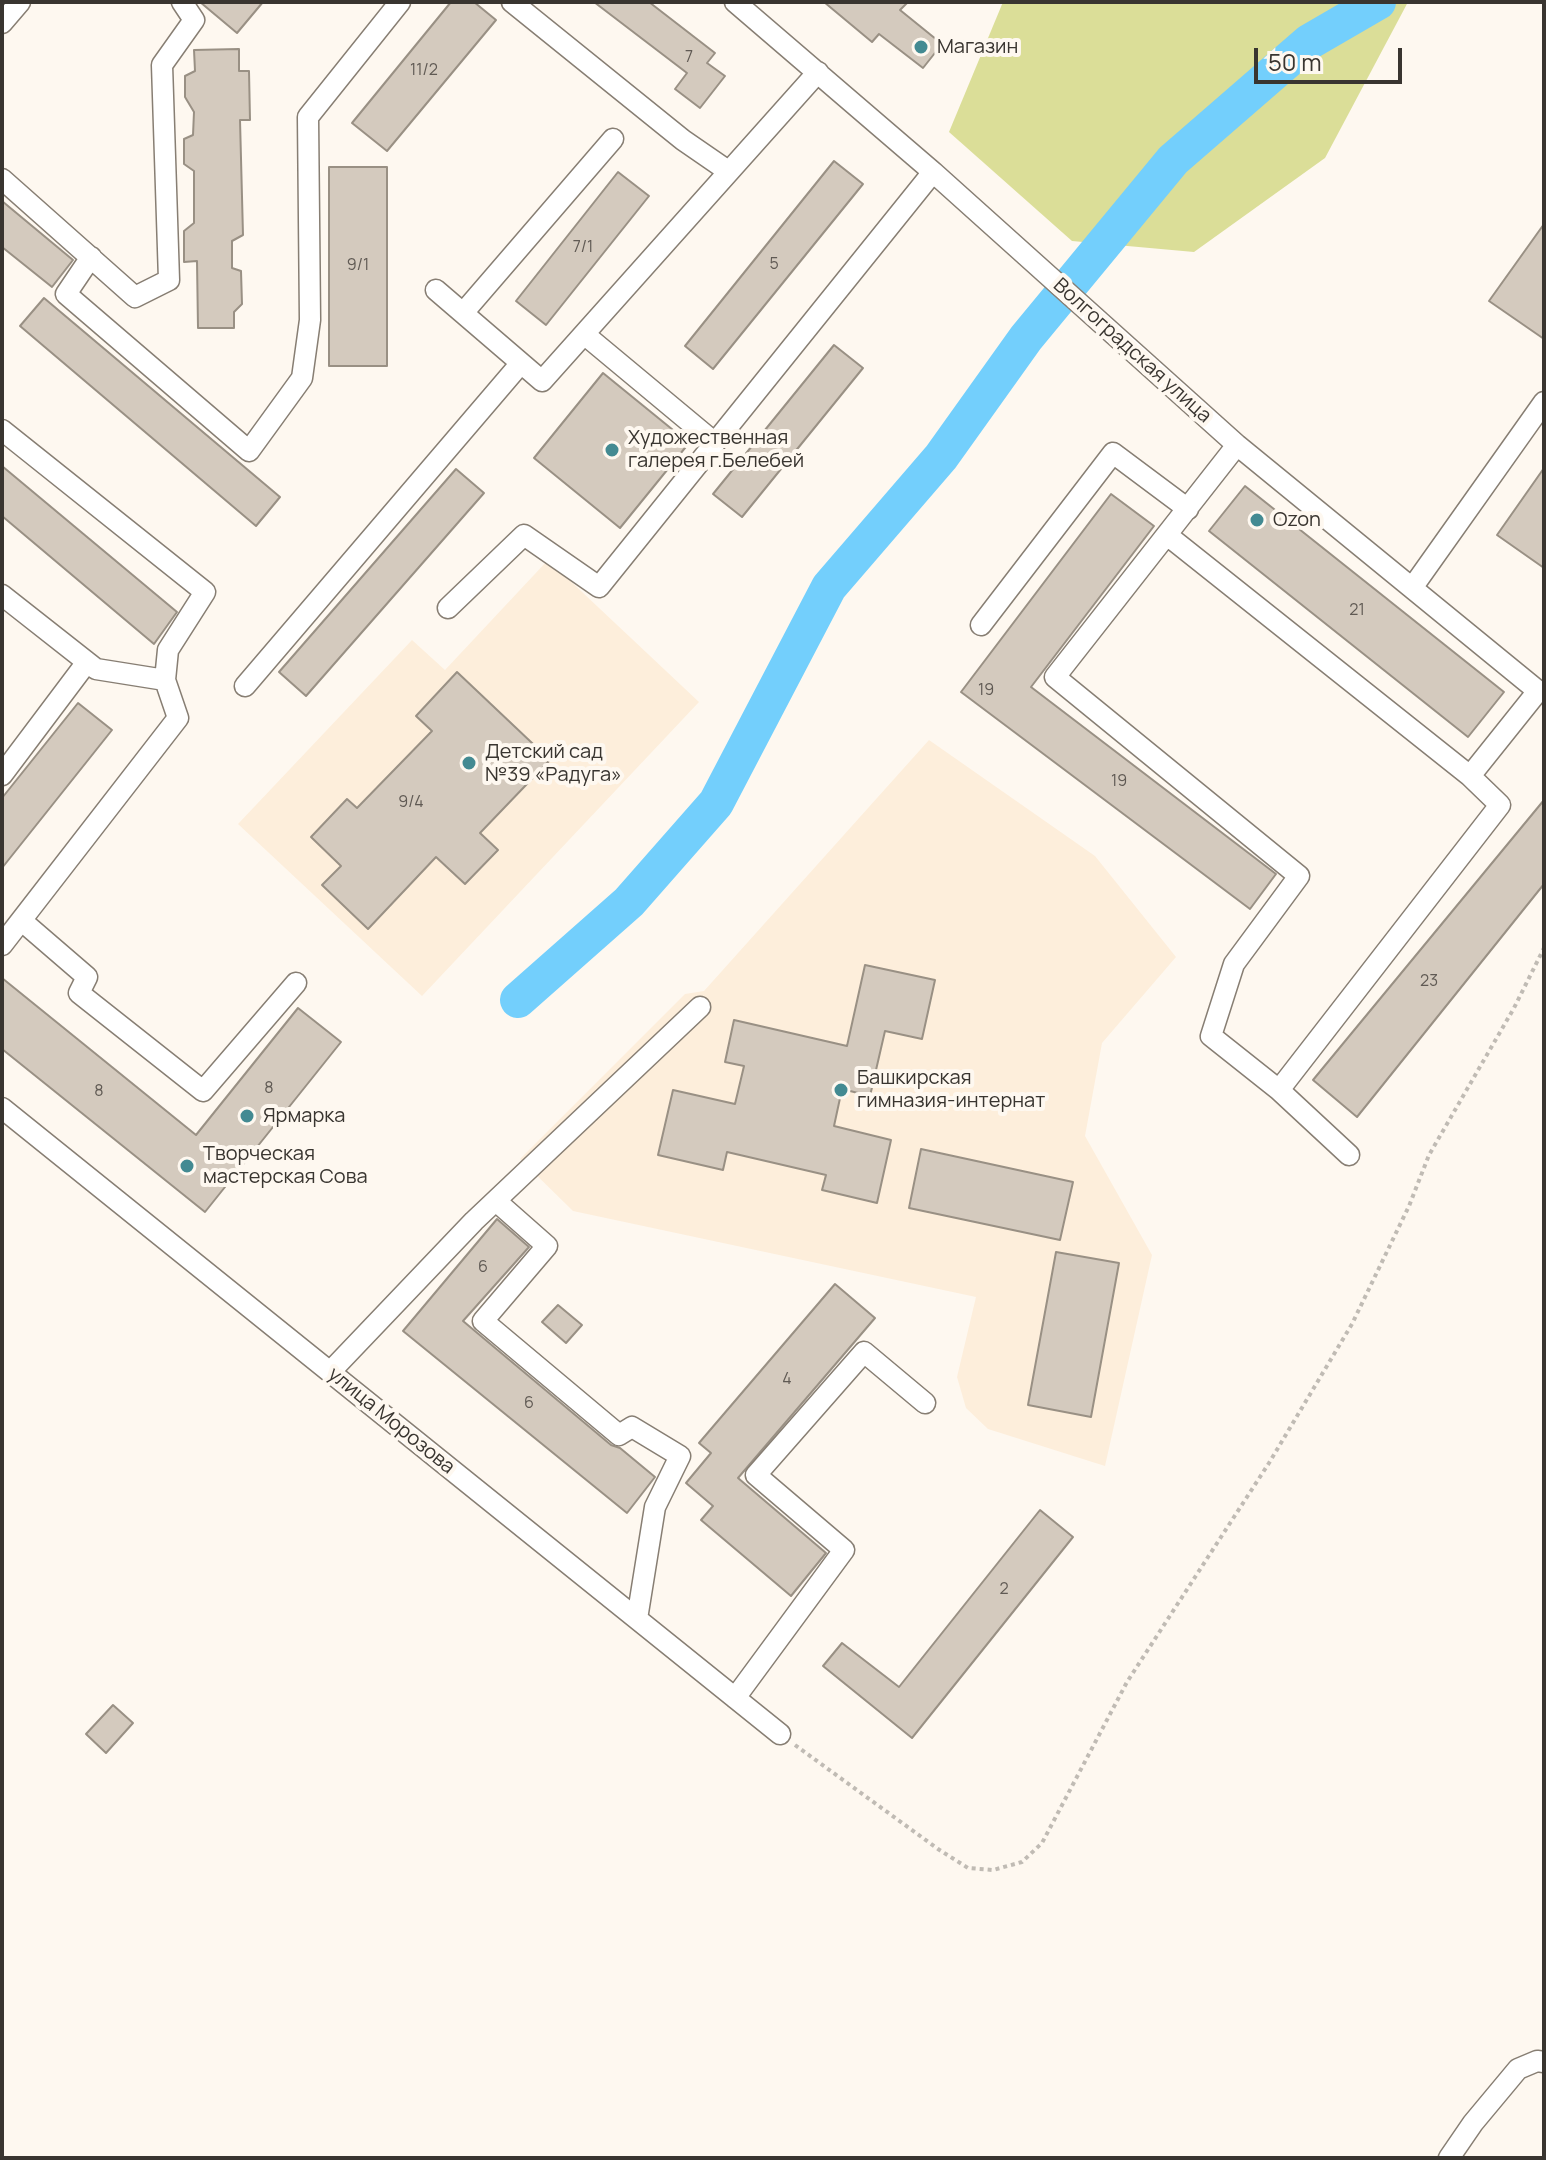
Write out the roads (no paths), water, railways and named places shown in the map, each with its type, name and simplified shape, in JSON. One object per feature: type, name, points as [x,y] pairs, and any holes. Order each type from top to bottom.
[{"type":"street","points":[[2,23],[20,2]]},
{"type":"street","points":[[2,179],[135,297],[169,280],[162,65],[194,20],[182,2]]},
{"type":"street","points":[[91,257],[66,294],[249,451],[302,378],[310,320],[308,117],[400,2]]},
{"type":"street","points":[[512,2],[683,140],[728,171]]},
{"type":"street","name":"Волгоградская улица","points":[[735,2],[933,172],[1237,445],[1538,691],[1470,776]]},
{"type":"street","points":[[436,290],[542,381],[818,72]]},
{"type":"street","points":[[463,313],[613,139]]},
{"type":"street","points":[[448,608],[524,535],[599,587],[933,172]]},
{"type":"street","points":[[584,334],[715,443]]},
{"type":"street","points":[[245,686],[521,363]]},
{"type":"street","points":[[1412,588],[1544,402]]},
{"type":"street","points":[[2,430],[205,592],[168,650],[165,680],[178,718],[2,945]]},
{"type":"street","points":[[1237,445],[1055,677],[1299,876],[1234,964],[1211,1036],[1279,1090],[1349,1155]]},
{"type":"street","points":[[981,625],[1113,453],[1188,509]]},
{"type":"street","points":[[1167,535],[1470,776],[1500,805],[1279,1090]]},
{"type":"street","points":[[2,595],[96,669],[165,680]]},
{"type":"street","points":[[2,775],[87,662]]},
{"type":"street","points":[[22,921],[87,977],[79,993],[203,1091],[296,983]]},
{"type":"street","points":[[330,1372],[496,1201],[700,1007]]},
{"type":"street","name":"улица Морозова","points":[[2,1108],[780,1734]]},
{"type":"street","points":[[496,1201],[547,1246],[483,1321],[619,1435],[632,1427],[680,1456],[655,1507],[637,1619]]},
{"type":"street","points":[[735,1698],[844,1550],[756,1475],[864,1352],[925,1403]]},
{"type":"street","points":[[1449,2158],[1473,2123],[1518,2069],[1541,2062]]},
{"type":"waterway","points":[[518,1000],[629,902],[716,803],[829,587],[941,457],[1026,338],[1173,160],[1309,42],[1378,2]]},
{"type":"place","name":"Магазин","points":[[921,47]]},
{"type":"place","name":"Художественная галерея г.Белебей","points":[[612,450]]},
{"type":"place","name":"Ozon","points":[[1257,520]]},
{"type":"place","name":"Детский сад №39 «Радуга»","points":[[469,763]]},
{"type":"place","name":"Башкирская гимназия-интернат","points":[[841,1090]]},
{"type":"place","name":"Ярмарка","points":[[247,1116]]},
{"type":"place","name":"Творческая мастерская Сова","points":[[187,1166]]}]
